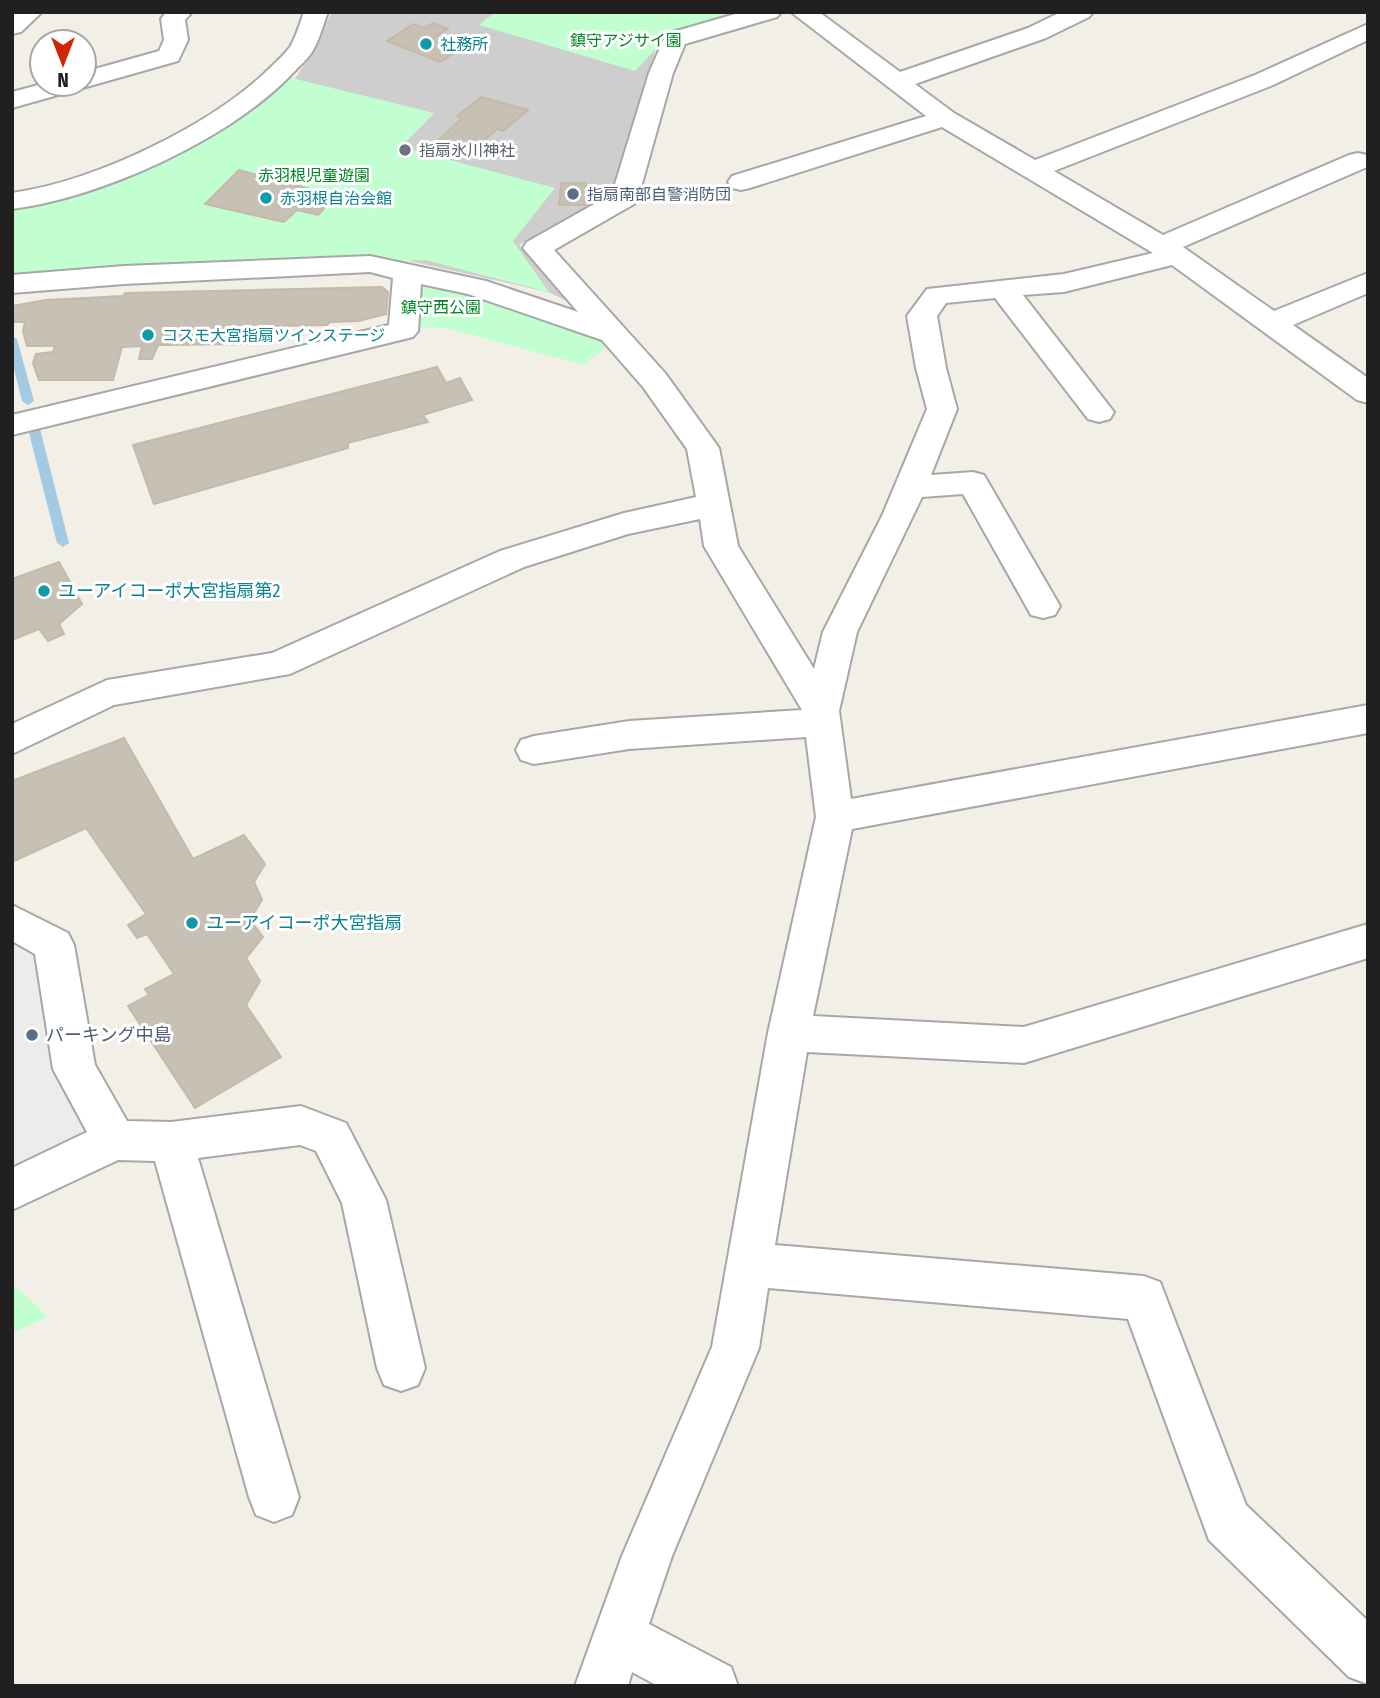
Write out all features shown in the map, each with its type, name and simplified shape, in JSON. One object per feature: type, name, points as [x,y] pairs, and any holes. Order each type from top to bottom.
[{"type":"street","points":[[12,27],[30,12]]},
{"type":"street","points":[[98,76],[169,56],[177,40],[173,19],[180,12]]},
{"type":"street","points":[[12,201],[43,197],[127,167],[216,124],[261,91],[301,50],[316,12]]},
{"type":"street","points":[[769,12],[675,39],[661,73],[624,198],[537,248],[654,380],[703,448],[721,546],[822,717]]},
{"type":"street","points":[[803,12],[945,118],[1169,251],[1368,393]]},
{"type":"street","points":[[896,82],[1037,33],[1081,12]]},
{"type":"street","points":[[1033,170],[1264,80],[1365,27]]},
{"type":"street","points":[[741,182],[945,118]]},
{"type":"street","points":[[601,1686],[647,1556],[735,1348],[789,1033],[835,817],[822,717],[840,632],[910,487],[942,409],[931,368],[922,316],[937,295],[1065,283],[1169,251],[1358,161]]},
{"type":"street","points":[[12,284],[124,275],[370,264],[476,288],[612,334]]},
{"type":"street","points":[[12,425],[403,331],[408,272]]},
{"type":"street","points":[[1270,324],[1368,282]]},
{"type":"street","points":[[1003,289],[1099,412]]},
{"type":"street","points":[[910,487],[973,483],[1043,606]]},
{"type":"street","points":[[12,740],[107,693],[278,665],[512,559],[624,524],[712,505]]},
{"type":"street","points":[[534,750],[629,735],[822,717]]},
{"type":"street","points":[[835,817],[1368,719]]},
{"type":"street","points":[[12,921],[54,945],[74,1069],[115,1140]]},
{"type":"street","points":[[789,1033],[1024,1045],[1368,941]]},
{"type":"street","points":[[12,1190],[115,1140],[171,1142],[301,1125],[331,1138],[364,1200],[401,1368]]},
{"type":"street","points":[[171,1142],[274,1497]]},
{"type":"street","points":[[750,1265],[1144,1298],[1227,1522],[1368,1658]]},
{"type":"street","points":[[619,1636],[712,1686]]},
{"type":"shaded area","name":"指扇氷川神社","points":[[332,12],[733,12],[662,30],[609,197],[519,245],[575,305],[548,292],[383,255],[33,209],[133,176],[285,94],[309,57]]},
{"type":"shaded area","name":"パーキング中島","points":[[12,935],[30,944],[44,982],[60,1088],[84,1122],[75,1145],[12,1174]]},
{"type":"green space","name":"鎮守アジサイ園","points":[[495,12],[737,12],[671,33],[635,71],[479,25]]},
{"type":"green space","name":"赤羽根児童遊園","points":[[288,77],[434,113],[401,147],[555,188],[513,241],[549,292],[425,260],[12,276],[12,207],[51,203],[194,140],[257,105]]},
{"type":"green space","name":"鎮守西公園","points":[[416,281],[474,293],[611,343],[584,365],[445,328],[413,327]]},
{"type":"green space","points":[[12,1283],[48,1317],[12,1333]]},
{"type":"building","name":"社務所","points":[[433,23],[448,29],[438,34],[465,46],[440,62],[387,41],[413,24],[424,28]]},
{"type":"building","points":[[481,97],[528,110],[503,131],[497,129],[473,151],[438,141],[462,118],[457,116]]},
{"type":"building","name":"赤羽根自治会館","points":[[239,170],[317,191],[311,195],[331,201],[318,215],[297,210],[284,222],[205,204]]},
{"type":"building","points":[[561,183],[586,183],[585,205],[559,205]]},
{"type":"building","name":"コスモ大宮指扇ツインステージ","points":[[382,287],[388,292],[386,314],[359,321],[275,326],[269,339],[251,339],[248,344],[158,345],[152,359],[139,359],[142,346],[122,347],[113,380],[39,380],[33,363],[36,354],[53,352],[55,346],[27,346],[23,331],[25,322],[12,322],[12,306],[46,300],[123,296],[125,293]]},
{"type":"building","name":"コスモ大宮指扇ツインステージ","points":[[437,367],[446,383],[460,378],[472,400],[423,415],[428,422],[348,443],[348,448],[154,504],[133,445]]},
{"type":"building","name":"ユーアイコーポ大宮指扇第2","points":[[59,562],[82,604],[59,624],[64,634],[48,641],[39,629],[12,640],[12,579]]},
{"type":"building","name":"ユーアイコーポ大宮指扇","points":[[124,738],[193,859],[244,835],[265,864],[254,882],[262,900],[250,920],[263,937],[246,958],[260,981],[246,1005],[281,1057],[195,1108],[128,1006],[149,995],[145,989],[174,974],[147,934],[137,938],[128,925],[146,914],[86,828],[12,862],[12,781]]},
{"type":"waterway","points":[[12,339],[28,401]]},
{"type":"waterway","points":[[33,425],[63,543]]},
{"type":"place","name":"社務所","points":[[426,44]]},
{"type":"place","name":"指扇氷川神社","points":[[405,150]]},
{"type":"place","name":"指扇南部自警消防団","points":[[573,194]]},
{"type":"place","name":"赤羽根自治会館","points":[[266,198]]},
{"type":"place","name":"コスモ大宮指扇ツインステージ","points":[[148,335]]},
{"type":"place","name":"ユーアイコーポ大宮指扇第2","points":[[44,591]]},
{"type":"place","name":"ユーアイコーポ大宮指扇","points":[[192,923]]},
{"type":"place","name":"パーキング中島","points":[[32,1035]]}]
